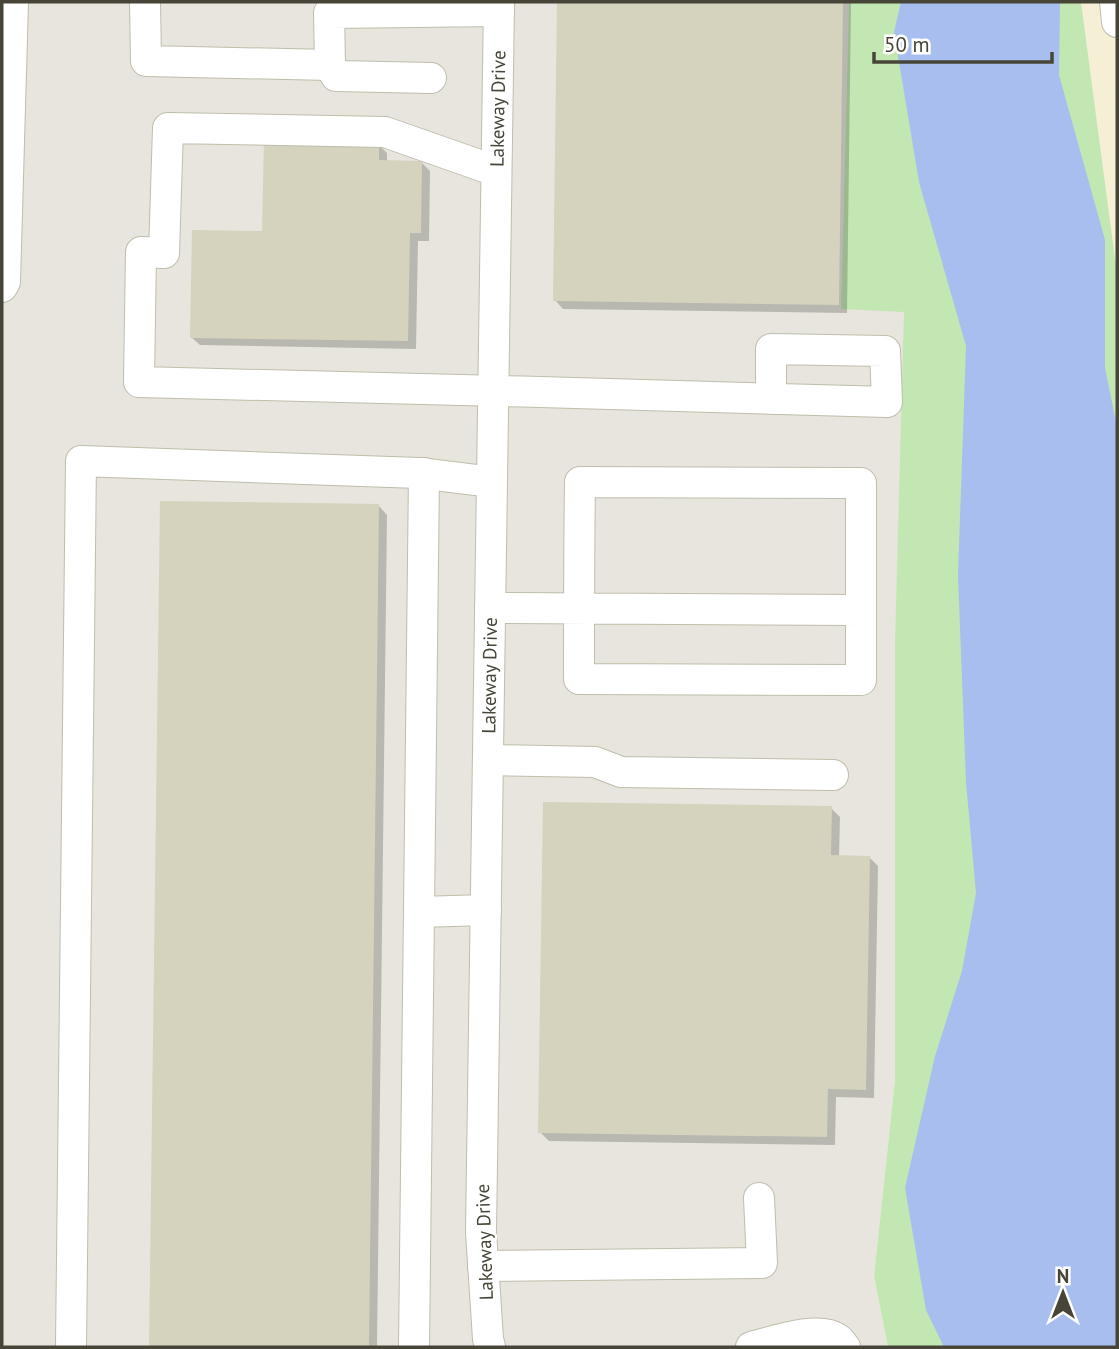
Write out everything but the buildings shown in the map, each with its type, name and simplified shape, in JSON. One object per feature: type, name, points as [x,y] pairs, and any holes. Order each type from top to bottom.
[{"type":"street","points":[[2,287],[5,282],[13,2]]},
{"type":"street","points":[[145,2],[146,61],[330,65]]},
{"type":"street","points":[[1115,2],[1117,22]]},
{"type":"street","points":[[431,78],[336,76],[330,65],[329,13],[499,6]]},
{"type":"street","name":"Lakeway Drive","points":[[490,1347],[481,1232],[499,6]]},
{"type":"street","points":[[496,171],[385,132],[168,128],[164,253],[141,252],[139,382],[771,399]]},
{"type":"street","points":[[71,1347],[81,460],[424,473],[492,482]]},
{"type":"street","points":[[414,1347],[424,473]]},
{"type":"street","points":[[580,482],[861,483],[861,610],[861,680],[579,679],[580,482]]},
{"type":"street","points":[[490,608],[861,610]]},
{"type":"street","points":[[488,760],[595,762],[621,772],[833,775]]},
{"type":"street","points":[[419,912],[486,910]]},
{"type":"street","points":[[483,1266],[762,1263],[759,1198]]},
{"type":"street","points":[[751,1347],[792,1337],[819,1334],[838,1339],[845,1347]]},
{"type":"shaded area","points":[[2,2],[849,2],[841,308],[905,311],[895,639],[895,1080],[874,1276],[888,1347],[2,1347]]},
{"type":"shaded area","points":[[1081,2],[1117,2],[1117,274],[1116,270]]},
{"type":"green space","points":[[849,2],[1081,2],[1117,274],[1117,1347],[888,1347],[874,1276],[895,1080],[895,639],[904,312],[841,309]]},
{"type":"water","points":[[901,2],[1060,2],[1059,75],[1105,240],[1105,368],[1117,427],[1117,1347],[944,1347],[926,1310],[905,1188],[935,1056],[962,971],[976,893],[966,782],[958,575],[966,346],[919,182],[894,32]]}]
